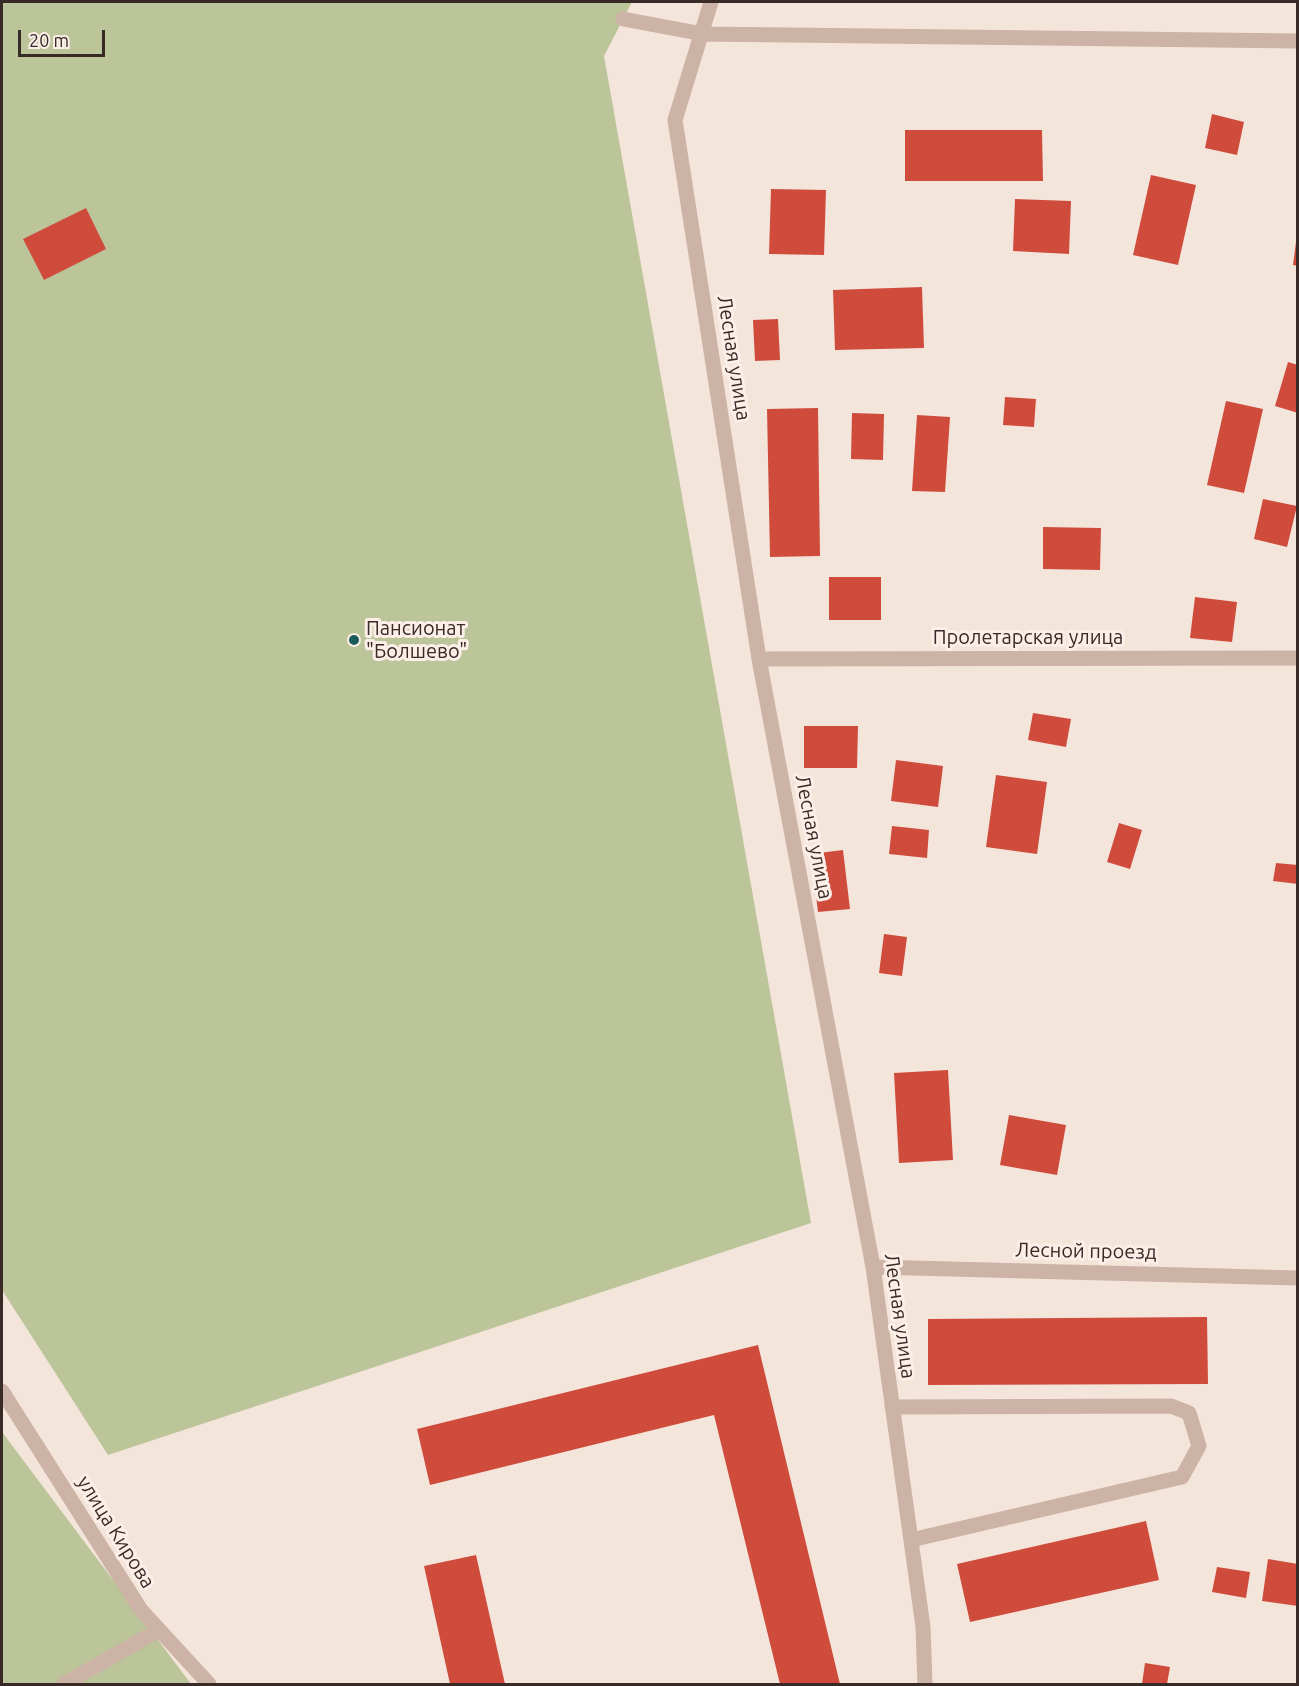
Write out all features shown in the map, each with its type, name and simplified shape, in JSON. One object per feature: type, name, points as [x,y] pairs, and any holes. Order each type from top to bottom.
[{"type":"street","name":"Лесная улица","points":[[711,2],[675,120],[759,659],[873,1267],[924,1627],[925,1684]]},
{"type":"street","points":[[623,19],[703,34],[1298,41]]},
{"type":"street","name":"Пролетарская улица","points":[[759,659],[1298,658]]},
{"type":"street","name":"Лесной проезд","points":[[873,1267],[1298,1278]]},
{"type":"street","name":"улица Кирова","points":[[2,1391],[141,1610],[208,1684]]},
{"type":"street","points":[[892,1407],[1171,1406],[1189,1413],[1199,1446],[1182,1477],[911,1540]]},
{"type":"street","points":[[64,1684],[159,1630]]},
{"type":"green space","name":"Пансионат \"Болшево\"","points":[[2,2],[632,2],[604,56],[811,1223],[108,1455],[2,1290]]},
{"type":"green space","points":[[2,1432],[191,1684],[2,1684]]},
{"type":"building","points":[[1212,114],[1244,122],[1237,155],[1205,148]]},
{"type":"building","points":[[905,130],[1042,130],[1043,181],[905,181]]},
{"type":"building","points":[[1151,175],[1196,185],[1178,265],[1133,255]]},
{"type":"building","points":[[771,189],[826,190],[824,255],[769,254]]},
{"type":"building","points":[[1015,199],[1071,201],[1069,254],[1013,251]]},
{"type":"building","points":[[86,208],[106,249],[44,280],[23,239]]},
{"type":"building","points":[[1296,242],[1298,242],[1298,266],[1293,265]]},
{"type":"building","points":[[922,287],[924,348],[835,350],[833,290]]},
{"type":"building","points":[[778,319],[780,360],[755,361],[753,320]]},
{"type":"building","points":[[1288,362],[1298,365],[1298,413],[1275,406]]},
{"type":"building","points":[[1005,397],[1036,399],[1034,427],[1003,425]]},
{"type":"building","points":[[1226,401],[1263,409],[1244,493],[1207,485]]},
{"type":"building","points":[[818,408],[820,556],[770,557],[767,409]]},
{"type":"building","points":[[852,413],[884,414],[883,460],[851,459]]},
{"type":"building","points":[[917,415],[950,417],[945,492],[912,491]]},
{"type":"building","points":[[1263,499],[1297,506],[1287,547],[1254,539]]},
{"type":"building","points":[[1043,527],[1101,528],[1100,570],[1043,569]]},
{"type":"building","points":[[829,577],[881,577],[881,620],[829,620]]},
{"type":"building","points":[[1195,597],[1237,602],[1232,642],[1190,638]]},
{"type":"building","points":[[1033,713],[1071,719],[1066,747],[1028,740]]},
{"type":"building","points":[[804,726],[858,726],[857,768],[804,768]]},
{"type":"building","points":[[896,760],[943,766],[938,807],[891,801]]},
{"type":"building","points":[[996,775],[1047,782],[1037,854],[986,847]]},
{"type":"building","points":[[1119,823],[1142,830],[1130,869],[1107,862]]},
{"type":"building","points":[[892,826],[929,830],[927,858],[889,854]]},
{"type":"building","points":[[843,850],[850,909],[818,912],[811,854]]},
{"type":"building","points":[[1276,863],[1298,865],[1298,884],[1273,881]]},
{"type":"building","points":[[884,934],[907,937],[902,976],[879,973]]},
{"type":"building","points":[[948,1070],[953,1160],[899,1163],[894,1073]]},
{"type":"building","points":[[1009,1115],[1066,1125],[1057,1175],[1000,1165]]},
{"type":"building","points":[[1207,1317],[1208,1384],[928,1385],[928,1319]]},
{"type":"building","points":[[758,1345],[840,1684],[780,1684],[714,1415],[430,1485],[417,1429]]},
{"type":"building","points":[[1146,1521],[1159,1580],[970,1622],[957,1564]]},
{"type":"building","points":[[476,1555],[505,1684],[450,1684],[424,1566]]},
{"type":"building","points":[[1268,1559],[1298,1564],[1298,1606],[1262,1601]]},
{"type":"building","points":[[1217,1567],[1250,1572],[1246,1598],[1212,1592]]},
{"type":"building","points":[[1145,1663],[1170,1667],[1167,1684],[1142,1684]]},
{"type":"place","name":"Пансионат \"Болшево\"","points":[[354,640]]}]
